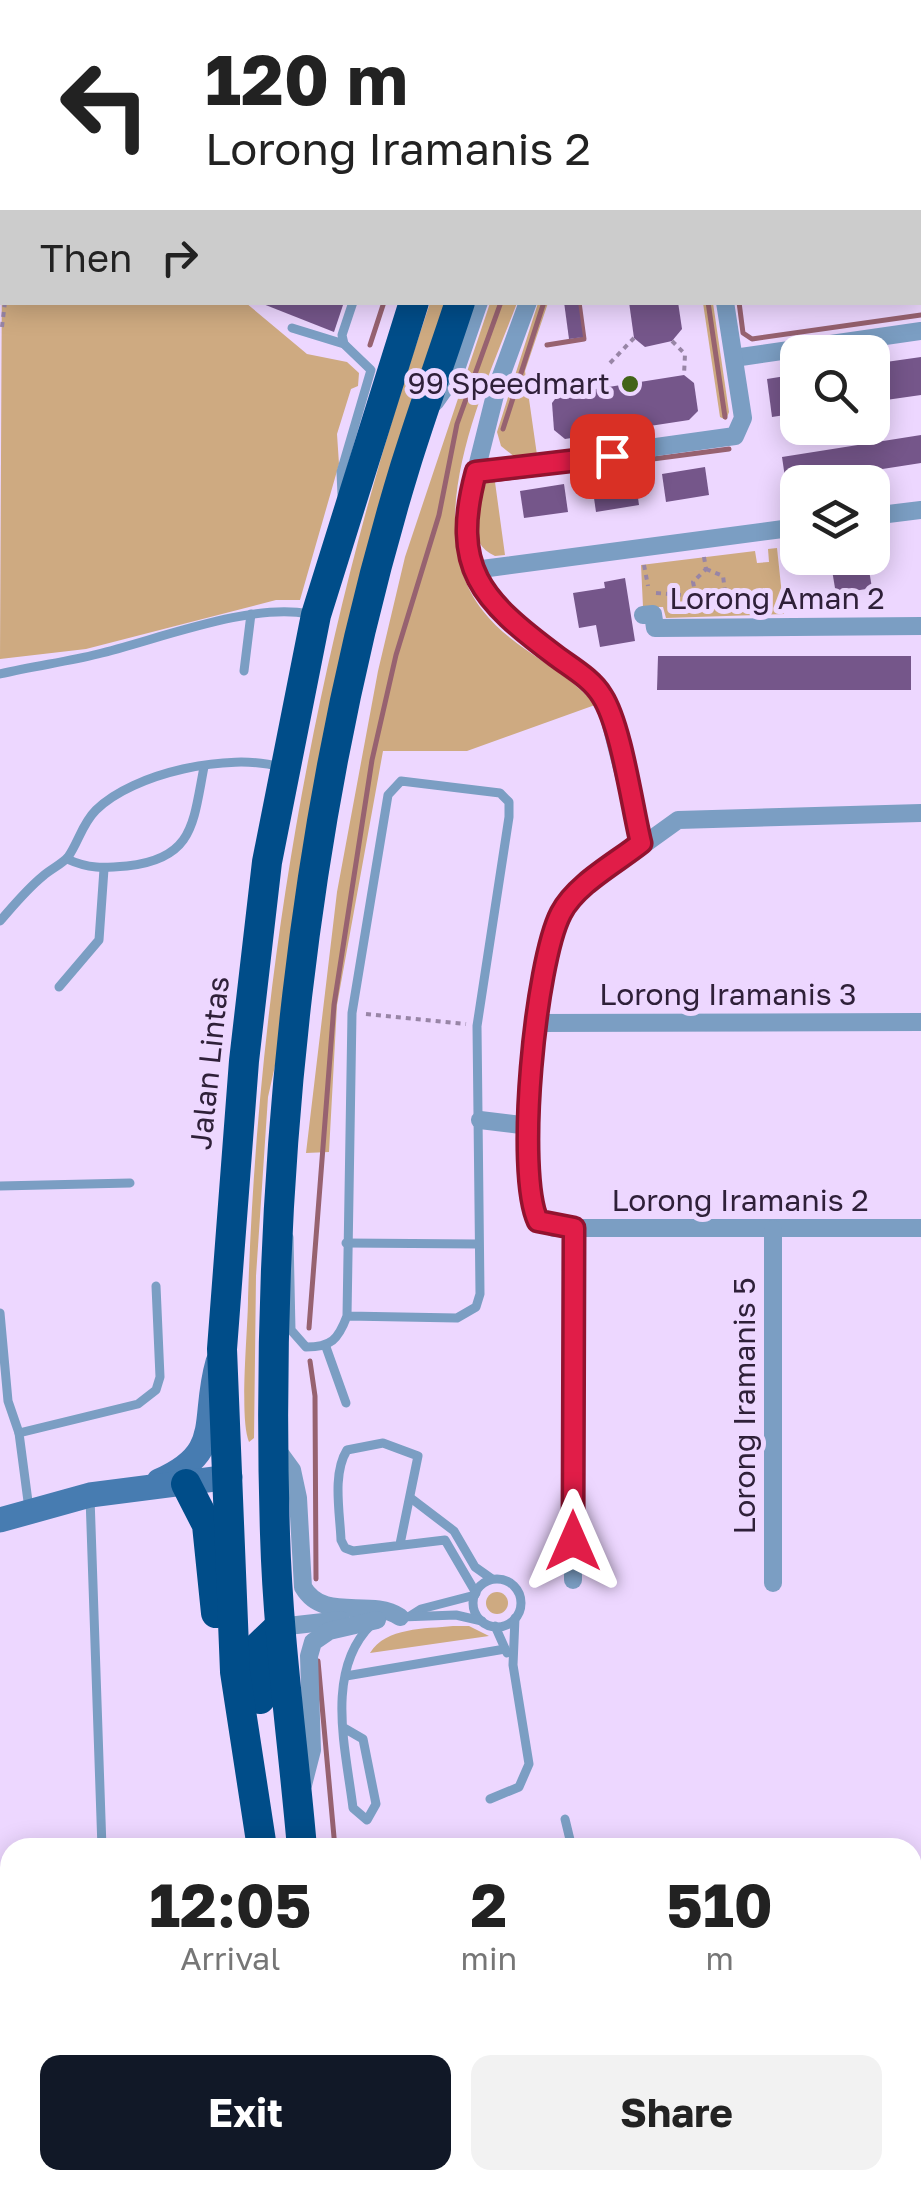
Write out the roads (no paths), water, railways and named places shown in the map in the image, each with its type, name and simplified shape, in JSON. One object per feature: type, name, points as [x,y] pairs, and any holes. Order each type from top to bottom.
[{"type":"highway","name":"Jalan Lintas","points":[[261,1838],[236,1672],[222,1349],[254,966],[267,862],[316,615],[413,305]]},
{"type":"highway","points":[[301,1838],[279,1627],[276,1448],[286,1090],[310,897],[353,673],[419,426],[459,305]]},
{"type":"highway","points":[[230,1477],[252,1473],[260,1463],[265,1199],[273,1112],[286,1090]]},
{"type":"highway","points":[[186,1484],[206,1525],[214,1606],[236,1672]]},
{"type":"highway","points":[[277,1838],[255,1664],[256,1649],[279,1627]]},
{"type":"street","points":[[419,426],[454,375],[478,305]]},
{"type":"street","points":[[527,305],[497,387],[464,516],[465,540],[474,570],[493,602],[604,697],[641,843]]},
{"type":"street","points":[[476,472],[735,436],[743,418],[725,305]]},
{"type":"street","points":[[734,358],[921,331]]},
{"type":"street","points":[[890,514],[921,510]]},
{"type":"street","points":[[474,570],[780,529]]},
{"type":"street","name":"Lorong Aman 2","points":[[644,614],[654,614],[655,628],[921,626]]},
{"type":"street","points":[[480,1120],[529,1126],[535,1023],[553,931],[562,910],[662,827],[694,817],[921,813]]},
{"type":"street","name":"Lorong Iramanis 3","points":[[535,1023],[921,1022]]},
{"type":"street","name":"Lorong Iramanis 2","points":[[529,1126],[531,1205],[538,1221],[574,1228],[921,1228]]},
{"type":"street","points":[[573,1580],[574,1228]]},
{"type":"street","name":"Lorong Iramanis 5","points":[[773,1229],[773,1583]]},
{"type":"street","points":[[154,1483],[182,1471],[206,1444],[208,1396],[222,1349]]},
{"type":"street","points":[[276,1448],[292,1470],[303,1586],[309,1597],[335,1608],[384,1606],[405,1617]]},
{"type":"street","points":[[0,1520],[29,1509],[154,1483],[186,1484],[230,1477]]},
{"type":"street","points":[[279,1627],[377,1620]]},
{"type":"street","points":[[298,1802],[312,1750],[312,1642],[328,1631],[377,1620]]},
{"type":"street","points":[[0,2170],[0,2189]]},
{"type":"lane","points":[[344,344],[342,334],[353,305]]},
{"type":"lane","points":[[292,328],[344,344],[371,370],[341,472],[343,523]]},
{"type":"lane","points":[[0,674],[91,656],[251,614],[284,609],[316,615]]},
{"type":"lane","points":[[244,670],[251,614]]},
{"type":"lane","points":[[0,921],[27,890],[67,858],[80,829],[116,793],[171,772],[236,762],[287,769]]},
{"type":"lane","points":[[67,858],[104,870],[159,860],[177,850],[188,835],[204,767]]},
{"type":"lane","points":[[281,1220],[293,1244],[291,1330],[306,1347],[326,1347],[339,1337],[346,1316],[352,1013],[388,795],[401,781],[500,794],[509,802],[477,1026],[480,1294],[468,1315],[346,1316]]},
{"type":"lane","points":[[60,987],[99,940],[104,870]]},
{"type":"lane","points":[[0,1186],[130,1184]]},
{"type":"lane","points":[[346,1243],[478,1244]]},
{"type":"lane","points":[[19,1433],[148,1399],[160,1377],[156,1286]]},
{"type":"lane","points":[[0,1314],[4,1403],[19,1433],[29,1509]]},
{"type":"lane","points":[[326,1347],[346,1404]]},
{"type":"lane","points":[[400,1544],[418,1456],[383,1443],[347,1450],[341,1459],[339,1483],[341,1540],[345,1548],[400,1544],[445,1540],[475,1594],[474,1608],[482,1620]]},
{"type":"lane","points":[[90,1495],[102,1838]]},
{"type":"lane","points":[[412,1499],[454,1532],[474,1567],[492,1580],[507,1581],[518,1590],[521,1605],[515,1618],[513,1665],[527,1776],[518,1787],[490,1799]]},
{"type":"lane","points":[[405,1617],[422,1609],[450,1605],[475,1594],[492,1580]]},
{"type":"lane","points":[[344,1728],[363,1739],[376,1804],[366,1820],[353,1808],[344,1728],[346,1676],[356,1644],[377,1620],[456,1615],[482,1620],[495,1626],[513,1665]]},
{"type":"lane","points":[[495,1626],[515,1618]]},
{"type":"lane","points":[[346,1676],[505,1649]]},
{"type":"lane","points":[[565,1819],[570,1838]]},
{"type":"waterway","points":[[370,345],[383,305]]},
{"type":"waterway","points":[[309,1328],[334,1005],[372,760],[396,655],[439,515],[457,424],[500,305]]},
{"type":"waterway","points":[[503,429],[543,305]]},
{"type":"waterway","points":[[547,345],[584,339],[579,305]]},
{"type":"waterway","points":[[708,305],[725,417]]},
{"type":"waterway","points":[[739,305],[743,333],[752,339],[921,315]]},
{"type":"waterway","points":[[492,480],[729,449]]},
{"type":"waterway","points":[[310,1361],[315,1396],[316,1579]]},
{"type":"waterway","points":[[318,1661],[334,1838]]},
{"type":"place","name":"99 Speedmart","points":[[630,384]]}]
